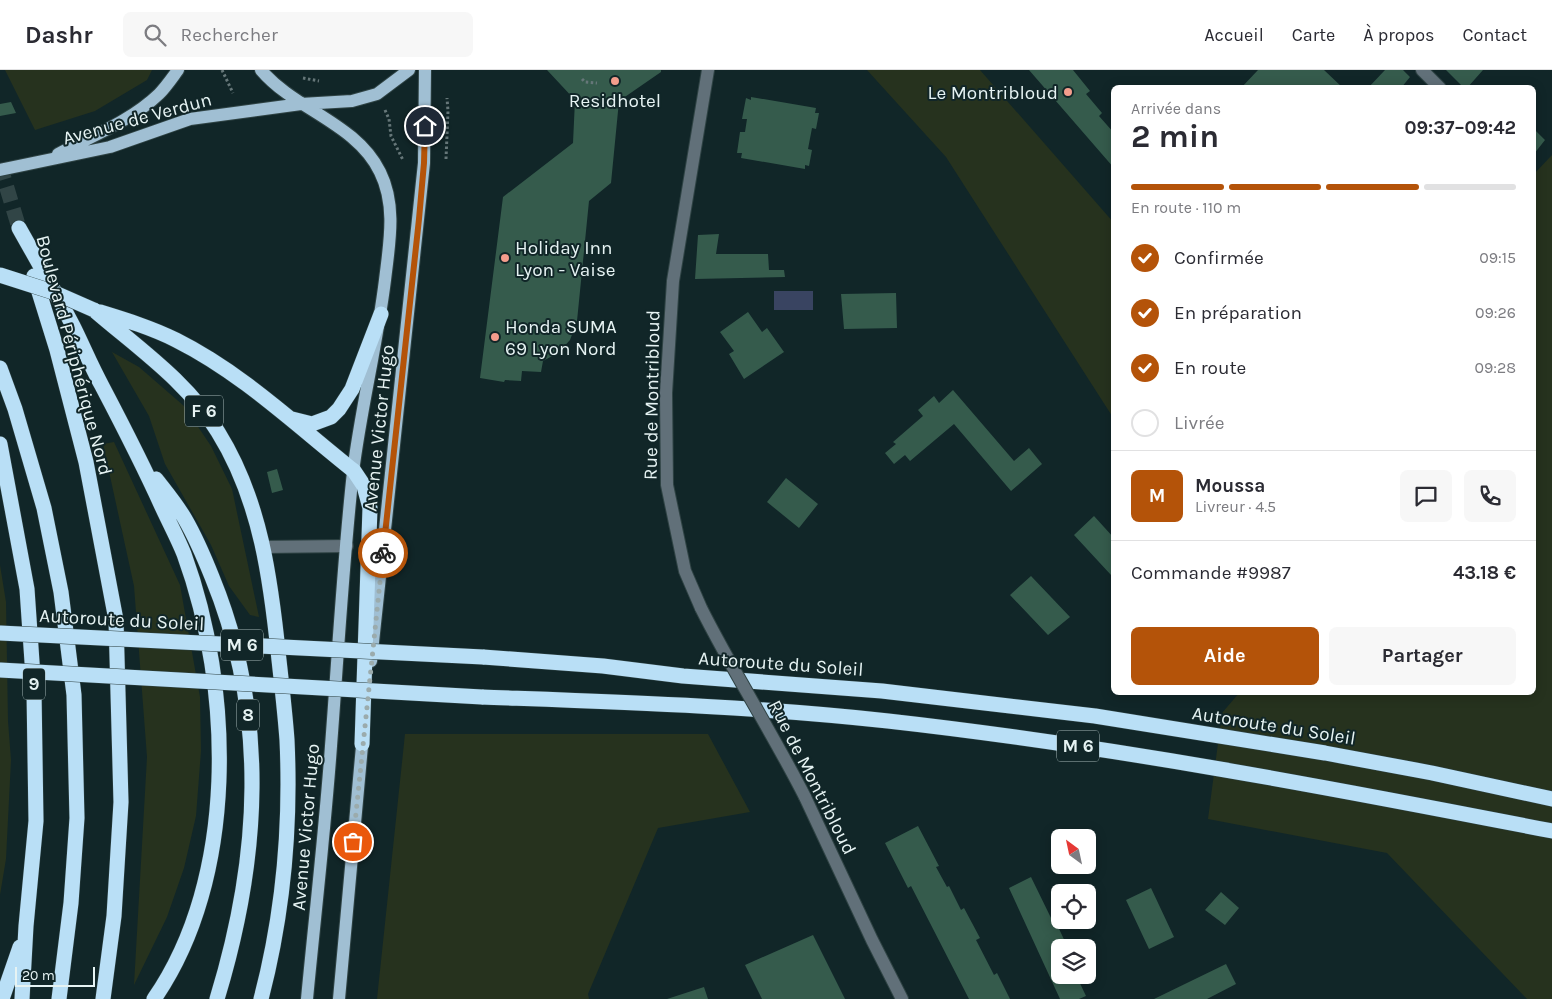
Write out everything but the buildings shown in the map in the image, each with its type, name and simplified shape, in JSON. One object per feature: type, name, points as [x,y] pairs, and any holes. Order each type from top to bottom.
[{"type":"highway","name":"Boulevard Périphérique Nord","points":[[102,999],[114,916],[120,802],[116,620],[86,462],[57,350],[19,228],[74,327],[98,379],[138,454]]},
{"type":"highway","points":[[0,275],[53,292],[94,310],[140,325],[176,340],[225,369],[259,393],[354,471],[364,486],[370,508],[362,744]]},
{"type":"highway","name":"F 6","points":[[94,310],[164,369],[202,408],[218,431],[243,482],[257,519],[262,547]]},
{"type":"highway","points":[[288,418],[312,424],[331,417],[339,410],[352,389],[381,314]]},
{"type":"highway","points":[[0,368],[15,409],[44,508],[61,592],[74,696],[78,818],[71,903],[59,999]]},
{"type":"highway","name":"9","points":[[0,444],[27,589],[34,691],[36,821],[26,926]]},
{"type":"highway","points":[[138,454],[183,553],[195,590],[210,649],[218,731],[219,799],[209,865],[188,936],[173,968],[154,999]]},
{"type":"highway","name":"8","points":[[138,454],[184,517],[197,541],[223,603],[238,652],[249,721],[253,800],[248,864],[239,917],[218,999]]},
{"type":"highway","points":[[261,999],[274,942],[281,886],[287,805],[287,740],[273,600],[262,547]]},
{"type":"highway","name":"Autoroute du Soleil","points":[[0,633],[484,657],[603,666],[683,676],[882,691],[1095,716],[1325,752],[1552,799]]},
{"type":"highway","name":"M 6","points":[[0,670],[482,698],[683,705],[906,724],[1118,752],[1335,788],[1552,831]]},
{"type":"highway","points":[[2,999],[26,926]]},
{"type":"highway","points":[[22,999],[26,926]]},
{"type":"main road","name":"Avenue de Verdun","points":[[43,162],[116,124],[144,106],[160,94],[178,70]]},
{"type":"main road","points":[[261,70],[272,83],[300,104]]},
{"type":"main road","name":"Avenue de Verdun","points":[[0,170],[110,147],[190,119],[300,104],[352,101],[377,94],[409,70]]},
{"type":"main road","name":"Avenue Victor Hugo","points":[[339,999],[362,744],[424,163],[425,70]]},
{"type":"main road","name":"Avenue Victor Hugo","points":[[300,104],[342,129],[368,152],[380,172],[387,191],[390,208],[390,241],[381,314],[354,471],[308,999]]},
{"type":"street","name":"Rue de Montribloud","points":[[708,70],[673,281],[666,393],[667,485],[685,571],[701,608],[720,646],[805,797],[902,999]]},
{"type":"street","points":[[1422,70],[1437,85]]},
{"type":"street","points":[[262,547],[292,545],[347,546]]},
{"type":"path","points":[[222,70],[233,93]]},
{"type":"path","points":[[582,79],[586,82],[597,83]]},
{"type":"path","points":[[377,94],[389,119],[391,136],[404,162],[446,162]]},
{"type":"green space","points":[[5,70],[152,70],[147,80],[95,111],[35,130]]},
{"type":"green space","points":[[867,70],[980,70],[1111,220],[1111,414],[946,157]]},
{"type":"green space","points":[[1552,155],[1552,999],[1527,999],[1387,853],[1208,819],[1222,713],[1237,695],[1536,695],[1536,172]]},
{"type":"green space","points":[[112,352],[139,367],[184,406],[211,446],[232,489],[259,617],[250,615],[229,586],[211,545],[165,464],[149,416]]},
{"type":"green space","points":[[114,442],[180,585],[200,697],[201,751],[196,816],[184,868],[167,917],[134,985],[147,757],[134,586],[103,444]]},
{"type":"green space","points":[[0,565],[6,602],[8,721],[11,760],[6,859],[0,895]]},
{"type":"green space","points":[[405,734],[708,734],[750,812],[658,828],[588,994],[589,999],[377,999]]},
{"type":"water","points":[[774,291],[813,291],[813,310],[774,310]]},
{"type":"tunnel","points":[[0,165],[19,228]]},
{"type":"way so far","points":[[353,842],[383,553]]},
{"type":"place","name":"Residhotel","points":[[615,81]]},
{"type":"place","name":"Le Montribloud","points":[[1068,92]]},
{"type":"place","name":"Holiday Inn Lyon - Vaise","points":[[505,258]]},
{"type":"place","name":"Honda SUMA 69 Lyon Nord","points":[[495,337]]},
{"type":"route","points":[[383,553],[419,219],[425,126]]}]
